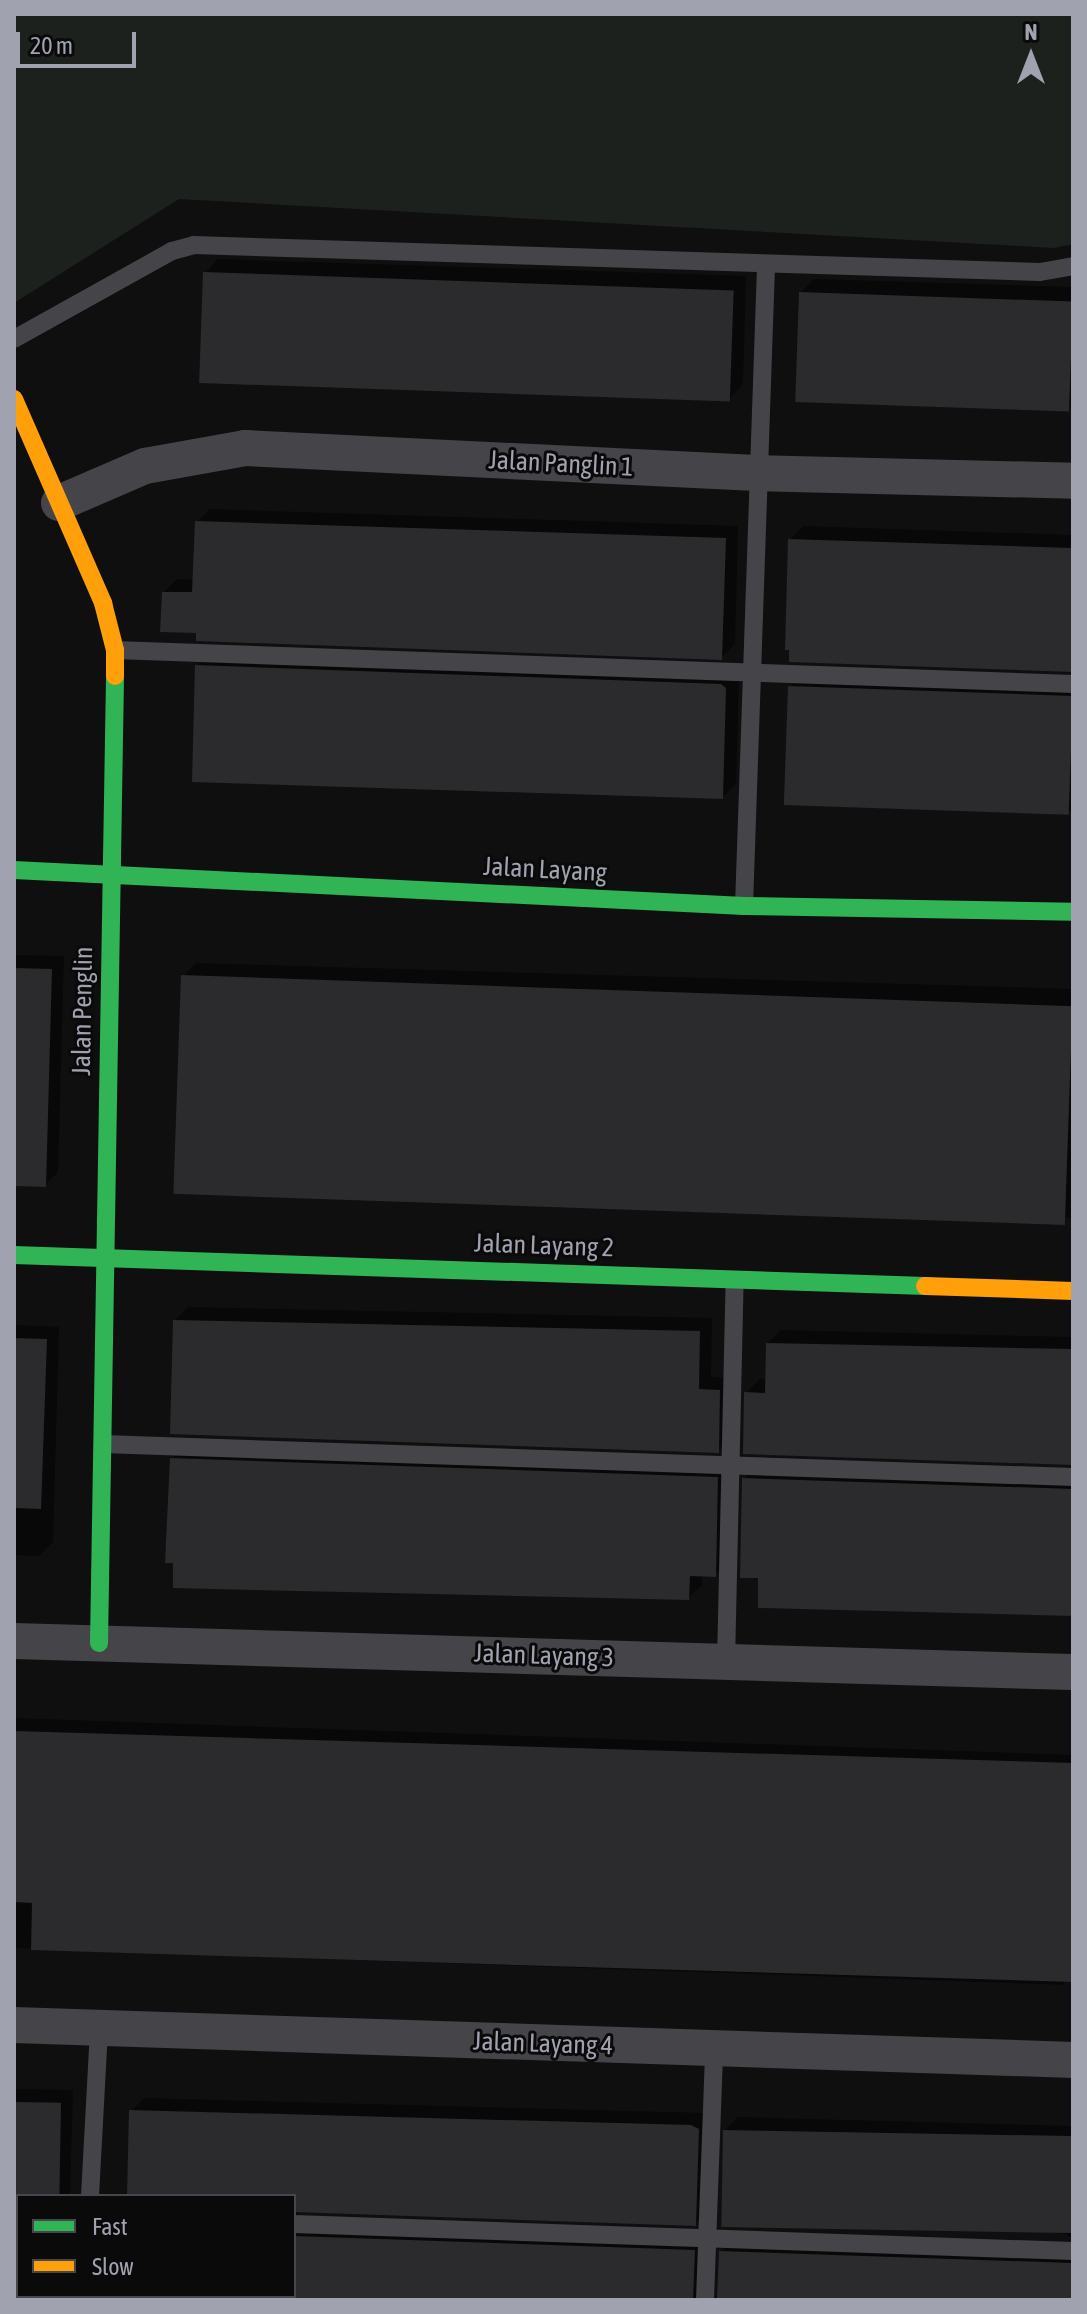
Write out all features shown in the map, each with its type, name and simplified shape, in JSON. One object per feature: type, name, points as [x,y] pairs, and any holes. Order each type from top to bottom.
[{"type":"street","name":"Jalan Penglin","points":[[14,399],[103,603],[115,650],[99,1643]]},
{"type":"street","name":"Jalan Panglin 1","points":[[59,503],[145,466],[245,448],[756,473],[1073,481]]},
{"type":"street","name":"Jalan Layang","points":[[14,870],[744,906],[1073,912]]},
{"type":"street","name":"Jalan Layang 2","points":[[14,1255],[735,1277],[1073,1291]]},
{"type":"street","name":"Jalan Layang 3","points":[[14,1641],[1073,1672]]},
{"type":"street","name":"Jalan Layang 4","points":[[14,2025],[1073,2060]]},
{"type":"lane","points":[[14,339],[172,251],[194,245],[766,266],[1040,272],[1073,266]]},
{"type":"lane","points":[[744,906],[756,473],[766,266]]},
{"type":"lane","points":[[115,650],[1073,684]]},
{"type":"lane","points":[[726,1662],[735,1277]]},
{"type":"lane","points":[[103,1444],[1073,1477]]},
{"type":"lane","points":[[90,2194],[99,2028]]},
{"type":"lane","points":[[705,2300],[714,2050]]},
{"type":"lane","points":[[296,2224],[1073,2251]]},
{"type":"shaded area","points":[[14,14],[1073,14],[1073,244],[1054,248],[179,199],[14,303]]},
{"type":"building","points":[[203,272],[734,291],[730,401],[199,383]]},
{"type":"building","points":[[799,292],[1073,302],[1069,411],[795,402]]},
{"type":"building","points":[[195,521],[726,538],[722,660],[196,641],[196,633],[160,632],[162,592],[192,592]]},
{"type":"building","points":[[788,539],[1073,548],[1073,672],[789,662],[789,650],[785,650]]},
{"type":"building","points":[[195,665],[721,684],[726,688],[723,799],[192,782]]},
{"type":"building","points":[[788,686],[1073,696],[1069,815],[784,805]]},
{"type":"building","points":[[14,968],[52,969],[46,1187],[14,1186]]},
{"type":"building","points":[[181,975],[1072,1006],[1065,1225],[173,1194]]},
{"type":"building","points":[[173,1320],[700,1331],[699,1389],[720,1390],[719,1453],[170,1434]]},
{"type":"building","points":[[14,1338],[47,1339],[41,1509],[14,1508]]},
{"type":"building","points":[[766,1343],[1073,1349],[1073,1465],[743,1454],[744,1392],[765,1393]]},
{"type":"building","points":[[170,1458],[718,1477],[716,1577],[690,1576],[689,1600],[173,1588],[173,1563],[165,1563]]},
{"type":"building","points":[[742,1478],[1073,1489],[1073,1616],[758,1608],[758,1578],[740,1578]]},
{"type":"building","points":[[14,1731],[1073,1763],[1073,1982],[31,1950],[32,1903],[14,1902]]},
{"type":"building","points":[[14,2102],[61,2103],[59,2194],[14,2196]]},
{"type":"building","points":[[129,2110],[691,2125],[699,2129],[696,2226],[296,2212],[296,2194],[127,2194]]},
{"type":"building","points":[[723,2130],[1073,2136],[1071,2233],[721,2227]]},
{"type":"building","points":[[296,2236],[695,2250],[693,2300],[294,2300]]},
{"type":"building","points":[[719,2251],[1073,2263],[1073,2300],[717,2300]]},
{"type":"traffic: fast","points":[[99,1643],[115,676]]},
{"type":"traffic: fast","points":[[14,870],[744,906],[1073,912]]},
{"type":"traffic: fast","points":[[14,1255],[925,1286]]},
{"type":"traffic: slow","points":[[14,399],[103,603],[115,650],[115,676]]},
{"type":"traffic: slow","points":[[925,1286],[1073,1291]]}]
